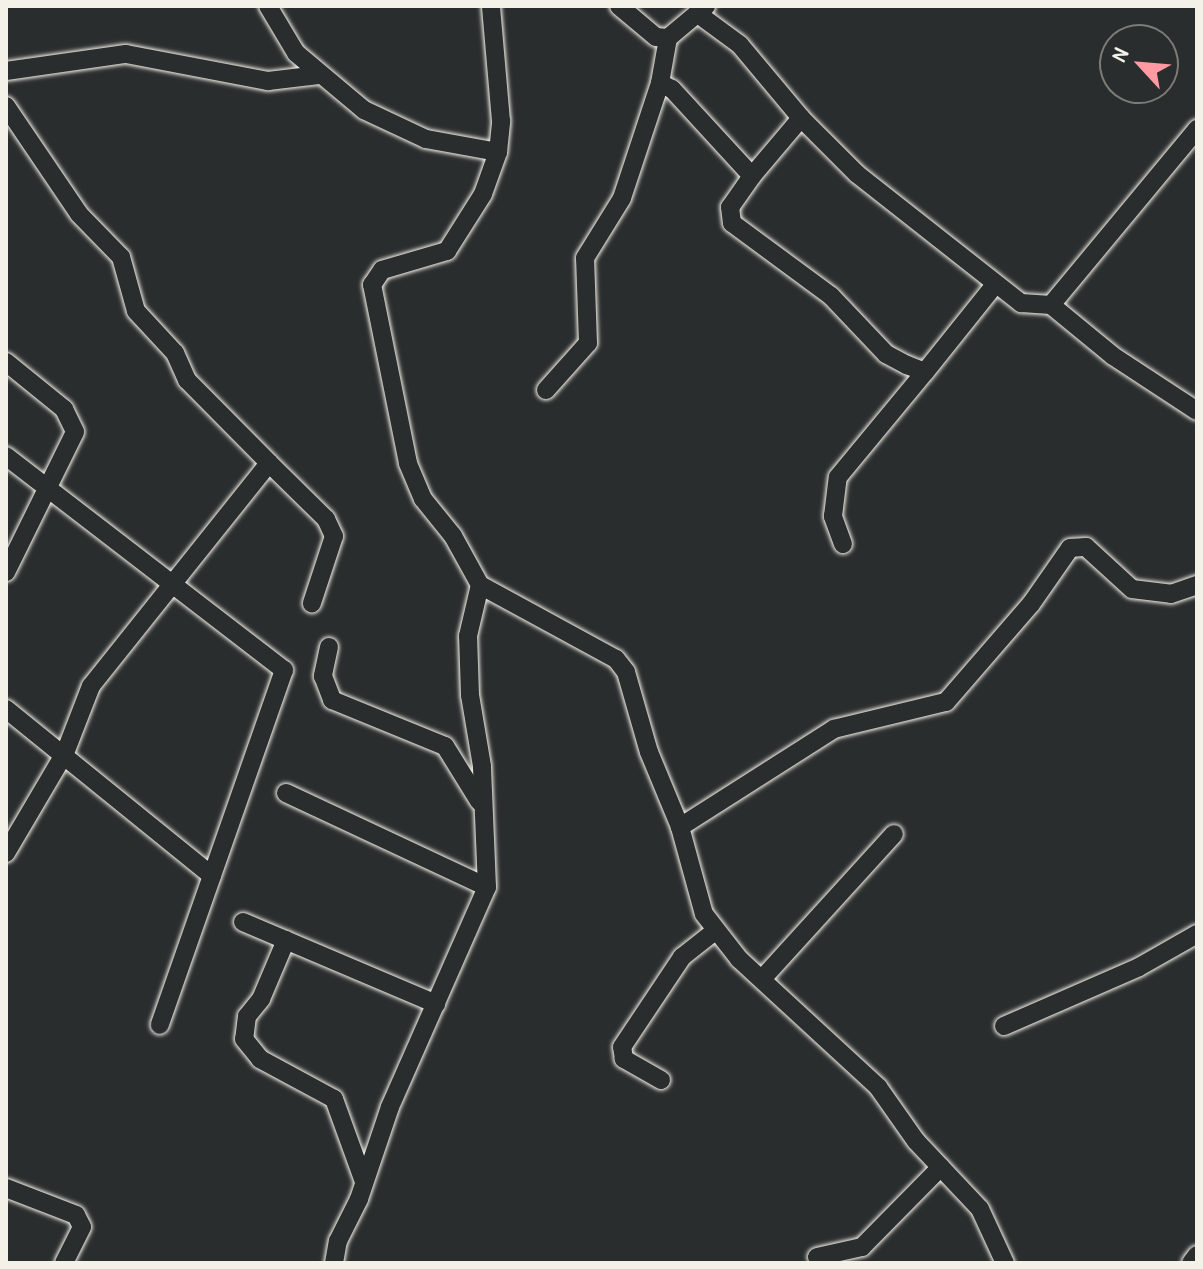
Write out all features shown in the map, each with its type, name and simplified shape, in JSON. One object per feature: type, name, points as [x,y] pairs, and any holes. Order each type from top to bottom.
[{"type":"street","points":[[268,6],[296,53],[319,75],[392,125],[445,144],[498,152]]},
{"type":"street","points":[[491,6],[500,91],[498,152],[483,194],[457,242],[435,258],[382,270],[372,285],[408,463],[423,499],[453,536],[480,585],[616,659],[626,672],[649,752],[680,827],[696,900],[715,931],[762,979],[854,1061],[941,1167],[980,1209],[1001,1261]]},
{"type":"street","points":[[619,6],[656,37],[668,38]]},
{"type":"street","points":[[546,390],[588,343],[585,258],[619,205],[660,83],[668,38],[702,10],[740,45],[801,118],[857,174],[994,286],[1021,303],[1051,305],[1113,356],[1195,407]]},
{"type":"street","points":[[6,71],[126,54],[268,81],[319,75]]},
{"type":"street","points":[[660,83],[672,89],[752,176]]},
{"type":"street","points":[[6,106],[79,214],[121,257],[136,311],[175,353],[187,380],[326,519],[334,536],[312,603]]},
{"type":"street","points":[[801,118],[730,207],[732,223],[831,296],[886,354],[925,372]]},
{"type":"street","points":[[1051,305],[1197,129]]},
{"type":"street","points":[[843,544],[833,516],[838,477],[994,286]]},
{"type":"street","points":[[6,362],[74,423],[75,432],[6,572]]},
{"type":"street","points":[[6,456],[284,670],[160,1025]]},
{"type":"street","points":[[6,853],[65,753],[91,686],[269,463]]},
{"type":"street","points":[[680,827],[834,729],[946,702],[1031,604],[1070,548],[1086,547],[1132,589],[1171,594],[1197,585]]},
{"type":"street","points":[[334,1263],[338,1241],[364,1182],[390,1107],[487,887],[484,810],[468,636],[480,585]]},
{"type":"street","points":[[329,647],[323,676],[332,700],[445,746],[464,770],[484,810]]},
{"type":"street","points":[[6,709],[65,753],[212,876]]},
{"type":"street","points":[[286,793],[487,887]]},
{"type":"street","points":[[762,979],[894,834]]},
{"type":"street","points":[[243,922],[436,1004]]},
{"type":"street","points":[[661,1080],[624,1059],[622,1047],[682,957],[715,931]]},
{"type":"street","points":[[1004,1026],[1195,939]]},
{"type":"street","points":[[286,940],[261,999],[247,1016],[244,1039],[260,1059],[334,1099],[364,1182]]},
{"type":"street","points":[[817,1257],[862,1247],[941,1167]]},
{"type":"street","points":[[6,1188],[76,1215],[82,1227],[64,1263]]},
{"type":"street","points":[[1191,1263],[1197,1255]]}]
